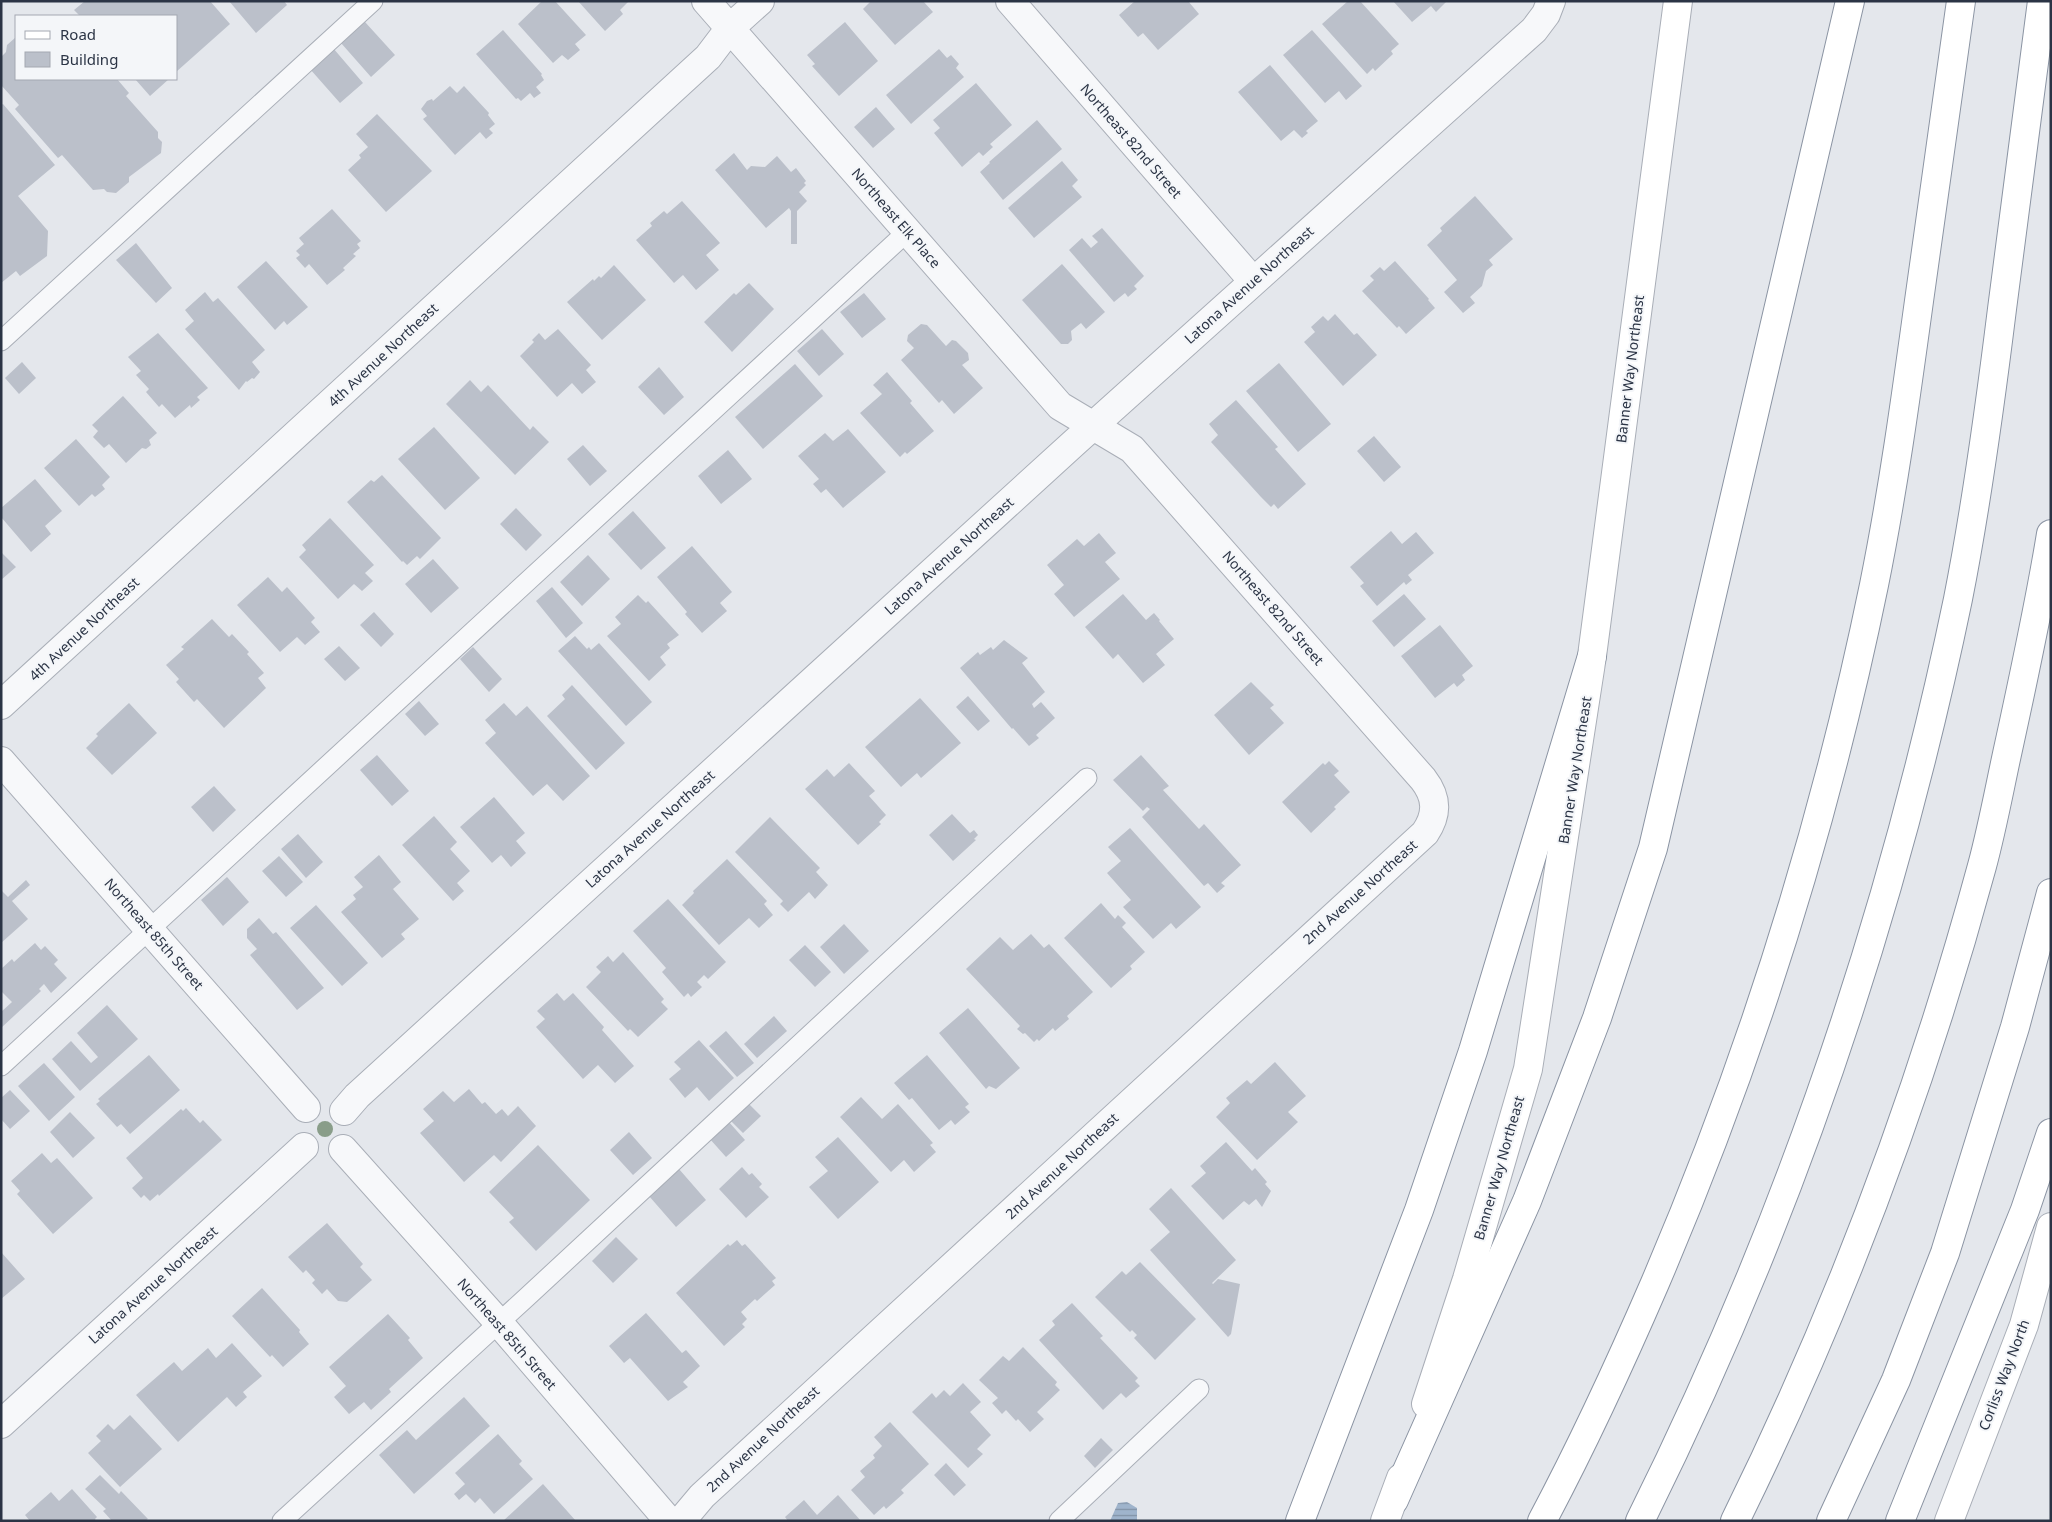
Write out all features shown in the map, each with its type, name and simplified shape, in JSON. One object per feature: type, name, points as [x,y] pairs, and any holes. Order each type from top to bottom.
[{"type":"main road","name":"Banner Way Northeast","points":[[1390,1510],[1467,1279],[1528,1069],[1592,656],[1678,1]]},
{"type":"main road","points":[[1390,1510],[1527,1201],[1596,1018],[1652,848],[1850,1]]},
{"type":"main road","points":[[1542,1521],[1572,1464],[1629,1344],[1681,1222],[1730,1097],[1772,971],[1811,844],[1845,715],[1870,604],[1898,454],[1961,1]]},
{"type":"main road","points":[[1640,1521],[1727,1336],[1776,1217],[1822,1096],[1856,992],[1899,848],[1937,694],[1982,469],[2042,1]]},
{"type":"main road","points":[[1735,1521],[1807,1366],[1857,1243],[1903,1118],[1942,1002],[1982,865],[2038,611],[2051,534]]},
{"type":"main road","points":[[1300,1521],[1419,1210],[1470,1061],[1592,656]]},
{"type":"main road","points":[[1831,1521],[1896,1380],[1945,1254],[2015,1027],[2051,893]]},
{"type":"main road","points":[[1900,1521],[2025,1210],[2051,1133]]},
{"type":"main road","name":"Corliss Way North","points":[[1949,1521],[2024,1325],[2051,1227]]},
{"type":"street","name":"Northeast Elk Place","points":[[706,1],[1060,406],[1094,425]]},
{"type":"street","name":"4th Avenue Northeast","points":[[1,705],[701,64],[730,28],[760,1]]},
{"type":"street","name":"Northeast 82nd Street","points":[[1010,1],[1253,281]]},
{"type":"street","name":"Latona Avenue Northeast","points":[[344,1111],[357,1096],[1094,425],[1534,30],[1546,14],[1551,1]]},
{"type":"street","name":"Northeast 82nd Street","points":[[1094,425],[1132,449],[1423,779],[1434,797],[1435,806]]},
{"type":"street","name":"Northeast 85th Street","points":[[1,761],[306,1108]]},
{"type":"street","name":"2nd Avenue Northeast","points":[[680,1521],[702,1496],[1425,833],[1434,816],[1435,806]]},
{"type":"street","points":[[326,1102],[333,1103],[344,1111],[351,1123],[351,1130],[350,1137],[343,1149],[330,1156],[323,1156],[316,1155],[304,1147],[297,1127],[298,1120],[306,1108],[312,1104],[326,1102]]},
{"type":"street","name":"Latona Avenue Northeast","points":[[1,1424],[304,1147]]},
{"type":"street","name":"Northeast 85th Street","points":[[343,1149],[499,1323],[669,1521]]},
{"type":"lane","points":[[1,341],[373,1]]},
{"type":"lane","points":[[1,1066],[908,231]]},
{"type":"lane","points":[[282,1521],[499,1323],[1087,778]]},
{"type":"lane","points":[[1060,1521],[1199,1389]]},
{"type":"water","points":[[1127,1502],[1137,1508],[1137,1521],[1110,1521],[1118,1503]]},
{"type":"building","points":[[85,1],[210,1],[230,24],[178,70],[178,15],[79,15],[74,10]]},
{"type":"building","points":[[229,1],[284,1],[287,5],[256,33]]},
{"type":"building","points":[[542,1],[555,1],[586,35],[575,44],[580,50],[568,60],[562,55],[553,63],[518,24]]},
{"type":"building","points":[[578,1],[629,1],[620,10],[623,14],[605,31]]},
{"type":"building","points":[[871,1],[923,1],[933,12],[895,45],[863,9]]},
{"type":"building","points":[[1135,1],[1188,1],[1199,14],[1158,50],[1143,33],[1138,37],[1119,15]]},
{"type":"building","points":[[1348,1],[1360,1],[1399,44],[1391,51],[1393,54],[1375,71],[1373,68],[1367,74],[1322,24]]},
{"type":"building","points":[[1393,1],[1447,1],[1436,12],[1431,6],[1412,22]]},
{"type":"building","points":[[365,22],[395,55],[371,77],[341,43]]},
{"type":"building","points":[[845,22],[878,61],[839,96],[812,66],[815,64],[807,55]]},
{"type":"building","points":[[503,30],[542,74],[544,80],[536,87],[541,93],[534,98],[530,93],[521,101],[518,98],[516,99],[476,54]]},
{"type":"building","points":[[1312,30],[1362,86],[1346,100],[1339,91],[1325,103],[1283,55]]},
{"type":"building","points":[[15,38],[15,80],[118,80],[129,93],[126,96],[158,132],[158,138],[162,142],[161,153],[129,177],[129,182],[116,193],[107,192],[104,189],[93,190],[62,155],[58,158],[15,109],[19,105],[1,85],[1,57],[6,52],[7,45]]},
{"type":"building","points":[[333,48],[363,83],[340,103],[310,69]]},
{"type":"building","points":[[939,49],[947,58],[951,55],[959,64],[956,68],[964,77],[911,124],[886,95]]},
{"type":"building","points":[[1270,65],[1318,121],[1306,131],[1308,133],[1302,138],[1294,130],[1281,141],[1238,92]]},
{"type":"building","points":[[136,80],[168,80],[150,96]]},
{"type":"building","points":[[976,83],[1012,125],[990,144],[993,147],[983,156],[979,152],[962,167],[934,133],[940,128],[933,120]]},
{"type":"building","points":[[450,86],[457,93],[464,86],[489,113],[488,115],[495,124],[489,129],[493,133],[486,139],[480,132],[455,155],[423,119],[427,116],[421,109],[427,101],[432,99],[433,101]]},
{"type":"building","points":[[3,104],[55,165],[18,196],[48,231],[47,256],[20,276],[16,271],[1,283],[1,105]]},
{"type":"building","points":[[876,107],[895,129],[873,148],[854,127]]},
{"type":"building","points":[[377,114],[432,171],[386,212],[348,170],[361,158],[359,155],[368,147],[356,134]]},
{"type":"building","points":[[1037,120],[1062,149],[1003,200],[980,172]]},
{"type":"building","points":[[734,153],[747,170],[751,166],[765,167],[777,156],[791,172],[796,168],[806,181],[804,183],[806,185],[799,192],[807,201],[797,211],[797,244],[791,244],[791,211],[789,208],[766,228],[715,170]]},
{"type":"building","points":[[1062,161],[1078,180],[1072,186],[1082,197],[1034,238],[1008,208]]},
{"type":"building","points":[[1475,196],[1513,239],[1489,260],[1493,265],[1486,271],[1482,286],[1470,297],[1475,303],[1463,313],[1444,292],[1457,280],[1427,245],[1442,231],[1440,228]]},
{"type":"building","points":[[682,201],[720,243],[706,255],[719,270],[696,290],[683,275],[674,283],[636,240],[652,226],[650,223],[664,211],[667,214]]},
{"type":"building","points":[[332,209],[361,241],[357,244],[360,248],[353,254],[356,256],[343,268],[345,270],[327,285],[309,264],[305,268],[296,258],[300,255],[296,251],[304,244],[299,238]]},
{"type":"building","points":[[1102,228],[1144,276],[1134,286],[1137,289],[1128,297],[1125,293],[1114,302],[1069,250],[1082,238],[1091,248],[1098,242],[1092,236]]},
{"type":"building","points":[[136,243],[172,288],[156,303],[116,260]]},
{"type":"building","points":[[266,261],[308,307],[287,325],[284,321],[275,330],[237,287]]},
{"type":"building","points":[[1395,261],[1435,308],[1406,334],[1399,326],[1397,328],[1362,291],[1374,280],[1370,276],[1380,267],[1384,271]]},
{"type":"building","points":[[1062,264],[1105,312],[1086,329],[1081,323],[1071,331],[1072,340],[1068,344],[1061,344],[1022,300]]},
{"type":"building","points":[[614,265],[646,300],[602,340],[567,302],[593,279],[594,281],[599,276],[601,278]]},
{"type":"building","points":[[749,283],[774,309],[732,352],[704,322],[734,293],[736,295]]},
{"type":"building","points":[[205,292],[213,302],[218,298],[265,350],[252,362],[260,372],[254,379],[246,381],[239,390],[185,329],[194,321],[185,310]]},
{"type":"building","points":[[864,293],[886,319],[862,338],[840,312]]},
{"type":"building","points":[[1335,314],[1354,335],[1357,333],[1377,355],[1343,386],[1304,342],[1315,332],[1311,327],[1323,316],[1328,321]]},
{"type":"building","points":[[921,324],[927,325],[946,346],[952,340],[956,341],[968,353],[969,360],[962,365],[983,388],[954,414],[942,400],[939,403],[901,360],[914,348],[907,341],[908,335]]},
{"type":"building","points":[[558,329],[591,365],[586,370],[596,382],[582,394],[572,383],[557,397],[520,356],[534,342],[532,340],[539,333],[545,340]]},
{"type":"building","points":[[822,329],[844,354],[819,376],[797,351]]},
{"type":"building","points":[[158,333],[208,388],[197,397],[200,400],[191,408],[190,405],[175,418],[162,404],[159,407],[146,392],[149,389],[136,375],[141,371],[128,357]]},
{"type":"building","points":[[22,362],[36,378],[19,394],[5,378]]},
{"type":"building","points":[[1279,363],[1331,424],[1298,452],[1246,391]]},
{"type":"building","points":[[795,364],[823,396],[763,449],[735,417]]},
{"type":"building","points":[[659,367],[684,397],[664,415],[638,387]]},
{"type":"building","points":[[887,372],[934,431],[907,454],[905,452],[900,457],[860,413],[882,394],[873,385]]},
{"type":"building","points":[[470,380],[481,392],[488,385],[530,430],[533,426],[549,442],[515,475],[446,404]]},
{"type":"building","points":[[123,396],[157,433],[149,440],[151,445],[146,449],[142,448],[126,463],[109,444],[104,448],[93,437],[98,431],[92,425]]},
{"type":"building","points":[[1236,400],[1278,447],[1275,449],[1306,484],[1278,509],[1274,504],[1271,507],[1261,497],[1211,442],[1218,435],[1209,424]]},
{"type":"building","points":[[434,427],[480,478],[445,510],[398,459]]},
{"type":"building","points":[[848,429],[886,472],[843,508],[826,489],[821,493],[813,484],[819,479],[798,456],[825,433],[833,441]]},
{"type":"building","points":[[1374,436],[1401,467],[1384,482],[1357,451]]},
{"type":"building","points":[[76,439],[110,477],[102,485],[105,489],[95,497],[92,494],[79,506],[44,468]]},
{"type":"building","points":[[583,445],[607,471],[590,486],[567,459]]},
{"type":"building","points":[[728,450],[752,479],[721,504],[698,476]]},
{"type":"building","points":[[382,475],[441,538],[420,559],[417,556],[407,565],[402,562],[347,502],[371,480],[374,482]]},
{"type":"building","points":[[35,479],[62,511],[45,526],[51,534],[31,552],[1,517],[1,508]]},
{"type":"building","points":[[516,508],[542,535],[526,551],[500,524]]},
{"type":"building","points":[[633,511],[666,548],[641,570],[608,534]]},
{"type":"building","points":[[330,518],[374,565],[365,573],[373,581],[362,591],[354,584],[338,599],[299,557],[306,550],[302,545]]},
{"type":"building","points":[[1391,531],[1402,544],[1416,532],[1434,553],[1408,575],[1412,580],[1406,585],[1404,582],[1377,606],[1360,586],[1364,583],[1350,567]]},
{"type":"building","points":[[1099,533],[1116,553],[1105,562],[1120,579],[1074,617],[1054,594],[1064,585],[1047,565],[1077,539],[1084,546]]},
{"type":"building","points":[[692,546],[732,592],[720,603],[727,611],[702,633],[657,577]]},
{"type":"building","points":[[1,554],[16,567],[1,580]]},
{"type":"building","points":[[588,555],[610,579],[582,606],[560,582]]},
{"type":"building","points":[[433,559],[459,588],[431,613],[405,584]]},
{"type":"building","points":[[268,577],[282,592],[287,587],[315,618],[311,622],[320,632],[305,645],[297,637],[280,652],[237,605]]},
{"type":"building","points":[[552,587],[583,623],[566,638],[536,601]]},
{"type":"building","points":[[1123,594],[1146,620],[1154,613],[1174,639],[1156,654],[1165,665],[1143,683],[1118,654],[1113,659],[1085,627]]},
{"type":"building","points":[[1404,594],[1426,619],[1394,647],[1372,621]]},
{"type":"building","points":[[638,595],[646,603],[648,601],[679,635],[667,644],[670,648],[660,657],[666,665],[649,681],[607,636],[621,624],[615,617]]},
{"type":"building","points":[[374,612],[394,634],[381,647],[360,625]]},
{"type":"building","points":[[212,619],[229,637],[232,634],[249,652],[247,654],[264,673],[258,678],[266,688],[224,728],[197,699],[194,702],[176,682],[179,679],[166,665],[184,649],[181,647]]},
{"type":"building","points":[[1440,625],[1473,666],[1462,675],[1465,680],[1457,687],[1454,683],[1435,698],[1401,656]]},
{"type":"building","points":[[575,636],[587,649],[589,647],[591,650],[599,643],[652,702],[626,726],[558,651]]},
{"type":"building","points":[[1004,640],[1028,658],[1022,663],[1045,692],[1032,704],[1034,708],[1041,702],[1055,718],[1036,735],[1039,738],[1029,746],[960,668],[978,652],[980,655],[991,647],[993,650]]},
{"type":"building","points":[[339,646],[360,668],[345,681],[324,659]]},
{"type":"building","points":[[473,647],[502,679],[489,692],[460,659]]},
{"type":"building","points":[[1251,682],[1274,705],[1270,708],[1284,723],[1249,755],[1214,715]]},
{"type":"building","points":[[572,685],[625,743],[596,770],[547,716],[565,699],[562,695]]},
{"type":"building","points":[[968,696],[990,721],[978,731],[956,707]]},
{"type":"building","points":[[920,698],[961,743],[921,778],[917,773],[901,787],[865,747]]},
{"type":"building","points":[[419,701],[439,724],[425,736],[405,714]]},
{"type":"building","points":[[129,703],[157,733],[112,775],[86,748],[98,736],[96,734]]},
{"type":"building","points":[[504,703],[516,716],[527,706],[590,776],[563,801],[547,784],[533,796],[485,743],[496,733],[485,720]]},
{"type":"building","points":[[377,755],[409,791],[392,806],[360,770]]},
{"type":"building","points":[[1141,755],[1169,786],[1163,790],[1199,829],[1204,824],[1241,865],[1221,883],[1225,886],[1217,893],[1208,883],[1204,886],[1142,817],[1150,809],[1147,807],[1143,811],[1113,780]]},
{"type":"building","points":[[1329,761],[1339,771],[1334,775],[1350,792],[1334,807],[1336,809],[1311,833],[1282,802],[1323,763],[1325,765]]},
{"type":"building","points":[[849,763],[875,791],[869,796],[886,815],[879,822],[881,824],[858,845],[805,789],[827,769],[834,777]]},
{"type":"building","points":[[214,786],[236,810],[213,832],[191,807]]},
{"type":"building","points":[[494,797],[525,833],[516,841],[526,853],[511,867],[501,855],[492,863],[460,827]]},
{"type":"building","points":[[952,814],[970,833],[974,830],[978,835],[974,839],[976,840],[953,861],[929,835]]},
{"type":"building","points":[[434,816],[457,842],[450,849],[470,871],[457,883],[464,891],[453,901],[402,845]]},
{"type":"building","points":[[770,817],[820,868],[816,872],[828,885],[815,899],[809,892],[788,912],[780,904],[783,901],[735,852]]},
{"type":"building","points":[[1130,828],[1201,907],[1176,929],[1171,923],[1153,939],[1123,907],[1131,900],[1107,873],[1121,861],[1108,847]]},
{"type":"building","points":[[298,834],[323,862],[306,878],[281,849]]},
{"type":"building","points":[[379,855],[401,882],[393,889],[419,919],[401,934],[405,939],[382,958],[341,912],[356,899],[353,895],[363,887],[354,877]]},
{"type":"building","points":[[279,856],[303,882],[286,897],[262,871]]},
{"type":"building","points":[[727,859],[767,901],[764,904],[773,915],[759,928],[749,918],[719,945],[682,905],[694,893],[693,891]]},
{"type":"building","points":[[227,877],[249,902],[223,926],[201,900]]},
{"type":"building","points":[[26,880],[30,885],[12,901],[28,919],[1,943],[1,890],[8,897]]},
{"type":"building","points":[[668,899],[726,962],[708,979],[704,975],[697,982],[702,987],[691,997],[688,993],[684,997],[662,972],[666,968],[633,931]]},
{"type":"building","points":[[1101,903],[1115,919],[1118,915],[1126,923],[1122,927],[1145,952],[1130,966],[1132,969],[1111,988],[1064,938]]},
{"type":"building","points":[[316,905],[368,963],[342,986],[290,928]]},
{"type":"building","points":[[259,918],[273,934],[276,932],[324,988],[297,1010],[250,955],[257,949],[247,938],[247,929]]},
{"type":"building","points":[[844,924],[869,951],[844,974],[820,947]]},
{"type":"building","points":[[1031,934],[1044,948],[1049,944],[1093,992],[1067,1016],[1069,1019],[1055,1031],[1053,1028],[1039,1041],[1037,1039],[1034,1042],[1025,1033],[1023,1034],[1017,1029],[1020,1026],[966,969],[1000,937],[1013,950]]},
{"type":"building","points":[[35,943],[41,950],[45,946],[58,960],[54,964],[67,978],[51,993],[44,984],[39,989],[41,991],[1,1028],[1,1012],[12,1002],[1,991],[1,969],[12,959],[14,962]]},
{"type":"building","points":[[805,945],[831,972],[815,987],[789,960]]},
{"type":"building","points":[[623,952],[664,999],[661,1002],[668,1009],[638,1037],[630,1029],[628,1031],[586,987],[601,972],[596,967],[608,956],[613,962]]},
{"type":"building","points":[[557,993],[564,1001],[573,993],[604,1027],[602,1030],[634,1066],[615,1083],[598,1065],[583,1079],[536,1027],[545,1019],[537,1011]]},
{"type":"building","points":[[107,1005],[138,1039],[80,1091],[52,1059],[71,1041],[91,1063],[98,1057],[77,1033]]},
{"type":"building","points":[[968,1008],[1020,1068],[996,1089],[989,1086],[986,1089],[939,1033]]},
{"type":"building","points":[[774,1016],[787,1031],[757,1058],[744,1044]]},
{"type":"building","points":[[726,1031],[754,1063],[737,1077],[709,1046]]},
{"type":"building","points":[[699,1040],[734,1078],[709,1101],[697,1087],[685,1098],[669,1079],[681,1069],[674,1062]]},
{"type":"building","points":[[149,1055],[180,1090],[130,1134],[121,1124],[117,1127],[96,1104],[100,1101],[98,1099]]},
{"type":"building","points":[[927,1055],[969,1104],[965,1107],[970,1112],[955,1125],[951,1120],[939,1130],[912,1098],[909,1100],[894,1083]]},
{"type":"building","points":[[1275,1062],[1306,1096],[1288,1112],[1298,1122],[1257,1160],[1216,1117],[1230,1103],[1226,1098],[1247,1080],[1251,1084]]},
{"type":"building","points":[[44,1063],[75,1097],[49,1121],[18,1086]]},
{"type":"building","points":[[469,1089],[482,1104],[485,1102],[496,1114],[502,1109],[508,1116],[518,1106],[536,1126],[501,1162],[494,1155],[464,1182],[420,1133],[434,1121],[423,1109],[443,1091],[454,1102]]},
{"type":"building","points":[[10,1090],[30,1111],[10,1129],[1,1119],[1,1098]]},
{"type":"building","points":[[861,1097],[882,1119],[898,1104],[933,1143],[930,1145],[936,1152],[914,1172],[904,1160],[891,1172],[840,1117]]},
{"type":"building","points":[[747,1102],[761,1116],[743,1133],[730,1120]]},
{"type":"building","points":[[186,1108],[200,1123],[203,1120],[222,1140],[159,1196],[158,1194],[150,1201],[144,1195],[141,1198],[132,1188],[143,1178],[126,1158],[181,1109],[183,1111]]},
{"type":"building","points":[[70,1112],[95,1138],[73,1158],[50,1132]]},
{"type":"building","points":[[728,1121],[745,1140],[726,1157],[709,1138]]},
{"type":"building","points":[[629,1132],[652,1158],[633,1175],[610,1150]]},
{"type":"building","points":[[838,1137],[879,1182],[838,1219],[809,1187],[828,1171],[815,1157]]},
{"type":"building","points":[[1226,1142],[1252,1171],[1255,1168],[1267,1182],[1265,1184],[1271,1191],[1262,1207],[1256,1199],[1249,1205],[1244,1201],[1223,1220],[1191,1186],[1206,1173],[1200,1166]]},
{"type":"building","points":[[538,1145],[590,1200],[536,1251],[509,1222],[514,1218],[489,1192]]},
{"type":"building","points":[[42,1153],[51,1163],[57,1158],[93,1198],[53,1234],[17,1194],[20,1191],[11,1181]]},
{"type":"building","points":[[742,1167],[749,1175],[752,1173],[762,1184],[759,1187],[769,1197],[746,1218],[719,1189]]},
{"type":"building","points":[[679,1169],[706,1200],[676,1227],[649,1196]]},
{"type":"building","points":[[1171,1188],[1236,1260],[1212,1283],[1218,1279],[1240,1284],[1231,1334],[1228,1337],[1150,1250],[1170,1232],[1149,1209]]},
{"type":"building","points":[[327,1223],[363,1264],[360,1267],[372,1280],[347,1302],[338,1301],[327,1289],[322,1294],[312,1283],[315,1280],[306,1270],[303,1273],[288,1257]]},
{"type":"building","points":[[616,1237],[638,1259],[613,1283],[592,1261]]},
{"type":"building","points":[[737,1240],[742,1246],[745,1244],[776,1278],[772,1281],[775,1285],[741,1312],[747,1319],[742,1324],[745,1327],[724,1346],[676,1293],[728,1244],[730,1246]]},
{"type":"building","points":[[1,1252],[25,1279],[1,1299]]},
{"type":"building","points":[[1140,1262],[1196,1319],[1155,1360],[1134,1338],[1137,1335],[1132,1330],[1130,1332],[1095,1297],[1122,1271],[1126,1275]]},
{"type":"building","points":[[262,1288],[300,1330],[299,1332],[309,1344],[283,1367],[272,1355],[270,1357],[232,1316]]},
{"type":"building","points":[[1072,1303],[1103,1336],[1100,1338],[1138,1378],[1135,1381],[1140,1386],[1126,1398],[1121,1393],[1103,1410],[1039,1340],[1055,1325],[1052,1321]]},
{"type":"building","points":[[646,1313],[682,1353],[686,1350],[700,1366],[683,1382],[688,1387],[668,1401],[630,1358],[624,1363],[609,1346]]},
{"type":"building","points":[[388,1314],[410,1338],[408,1340],[423,1358],[389,1389],[391,1392],[371,1410],[364,1402],[349,1414],[334,1397],[346,1386],[329,1367]]},
{"type":"building","points":[[232,1343],[262,1376],[243,1392],[247,1397],[236,1407],[227,1397],[178,1442],[136,1395],[174,1362],[182,1371],[208,1348],[216,1358]]},
{"type":"building","points":[[1023,1347],[1057,1382],[1055,1385],[1060,1390],[1037,1412],[1044,1419],[1030,1432],[1006,1410],[1002,1414],[992,1403],[998,1398],[979,1380],[1003,1356],[1009,1361]]},
{"type":"building","points":[[963,1383],[981,1402],[970,1412],[991,1435],[977,1449],[983,1454],[968,1468],[912,1412],[932,1393],[936,1398],[944,1390],[950,1396]]},
{"type":"building","points":[[464,1397],[490,1426],[414,1494],[379,1455],[407,1430],[416,1440]]},
{"type":"building","points":[[130,1415],[162,1449],[120,1487],[88,1453],[101,1441],[96,1436],[108,1424],[114,1430]]},
{"type":"building","points":[[890,1422],[929,1464],[901,1490],[904,1493],[886,1509],[884,1506],[874,1515],[851,1490],[865,1477],[860,1471],[875,1458],[873,1455],[882,1446],[874,1437]]},
{"type":"building","points":[[498,1434],[522,1461],[519,1464],[533,1479],[494,1514],[480,1498],[475,1503],[466,1494],[459,1500],[454,1494],[465,1484],[455,1473]]},
{"type":"building","points":[[1101,1438],[1113,1450],[1095,1468],[1084,1456]]},
{"type":"building","points":[[946,1463],[966,1485],[954,1496],[934,1475]]},
{"type":"building","points":[[100,1475],[119,1494],[121,1491],[148,1519],[145,1521],[112,1521],[103,1511],[106,1509],[85,1489]]},
{"type":"building","points":[[543,1484],[576,1521],[503,1521]]},
{"type":"building","points":[[72,1489],[97,1517],[96,1521],[30,1521],[25,1515],[51,1492],[59,1501]]},
{"type":"building","points":[[838,1495],[861,1521],[788,1521],[785,1517],[804,1500],[817,1515]]}]
